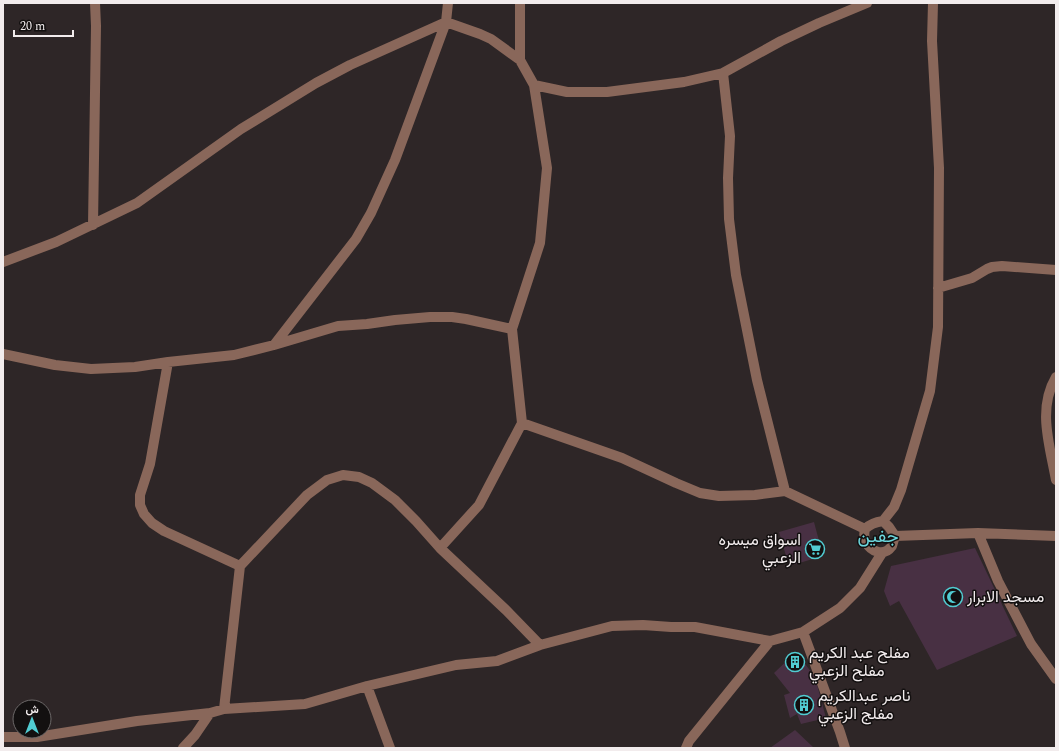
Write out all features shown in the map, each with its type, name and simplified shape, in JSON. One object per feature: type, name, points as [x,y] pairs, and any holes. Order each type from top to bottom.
[{"type":"street","points":[[93,225],[96,26],[94,3]]},
{"type":"street","points":[[274,346],[356,239],[371,213],[395,160],[446,22],[448,3]]},
{"type":"street","points":[[520,3],[520,60]]},
{"type":"street","points":[[534,85],[567,92],[607,92],[684,82],[723,73],[781,41],[867,3]]},
{"type":"street","points":[[895,536],[892,545],[888,549],[882,552],[876,552],[871,549],[864,536],[865,529],[868,526],[875,522],[883,521],[894,507],[901,490],[930,391],[938,328],[939,168],[932,41],[933,3]]},
{"type":"street","points":[[3,262],[56,242],[137,203],[241,129],[316,83],[446,22],[491,39],[520,60],[534,85],[547,168],[540,243],[512,329],[522,423],[479,505],[440,548]]},
{"type":"street","points":[[723,73],[730,136],[728,178],[729,218],[736,275],[757,380],[785,491]]},
{"type":"street","points":[[938,288],[972,278],[992,267],[1002,266],[1056,270]]},
{"type":"street","points":[[3,354],[55,365],[91,369],[135,367],[234,355],[274,346],[338,326],[395,320],[452,317],[512,329]]},
{"type":"street","points":[[168,362],[150,464],[140,495],[140,505],[144,514],[152,523],[164,531],[240,566]]},
{"type":"street","points":[[1056,376],[1050,386],[1046,406],[1046,430],[1056,480]]},
{"type":"street","points":[[522,423],[622,458],[700,493],[719,496],[754,495],[785,491],[865,529]]},
{"type":"street","points":[[224,709],[240,566],[307,495],[327,480],[343,475],[359,477],[372,482],[395,500],[440,548],[506,610],[540,645]]},
{"type":"street","points":[[883,521],[895,536]]},
{"type":"street","points":[[895,536],[978,533],[1056,536]]},
{"type":"street","points":[[978,533],[998,581],[1031,644],[1056,679]]},
{"type":"street","points":[[3,737],[37,737],[137,721],[210,713],[224,709],[305,704],[367,686],[456,665],[497,661],[540,645],[612,626],[643,625],[696,627],[770,641],[803,632],[840,608],[860,588],[882,552]]},
{"type":"street","points":[[803,632],[845,748]]},
{"type":"street","points":[[686,748],[689,741],[770,641]]},
{"type":"street","points":[[367,686],[390,748]]},
{"type":"street","points":[[183,748],[195,735],[210,713]]},
{"type":"building","points":[[814,522],[823,556],[789,566],[779,532]]},
{"type":"building","name":"مسجد الابرار","points":[[975,548],[1017,636],[937,670],[899,601],[890,606],[884,591],[891,566]]},
{"type":"building","points":[[796,652],[815,677],[826,718],[801,724],[797,714],[790,718],[784,695],[790,693],[774,673]]},
{"type":"building","points":[[795,730],[813,747],[770,748]]},
{"type":"place","name":"اسواق ميسره الزعبي","points":[[815,549]]},
{"type":"place","name":"مسجد الابرار","points":[[953,597]]},
{"type":"place","name":"مفلح عبد الكريم مفلح الزعبي","points":[[795,662]]},
{"type":"place","name":"ناصر عبدالكريم مفلج الزعبي","points":[[804,705]]},
{"type":"district","name":"جفين","points":[[878,536]]}]
